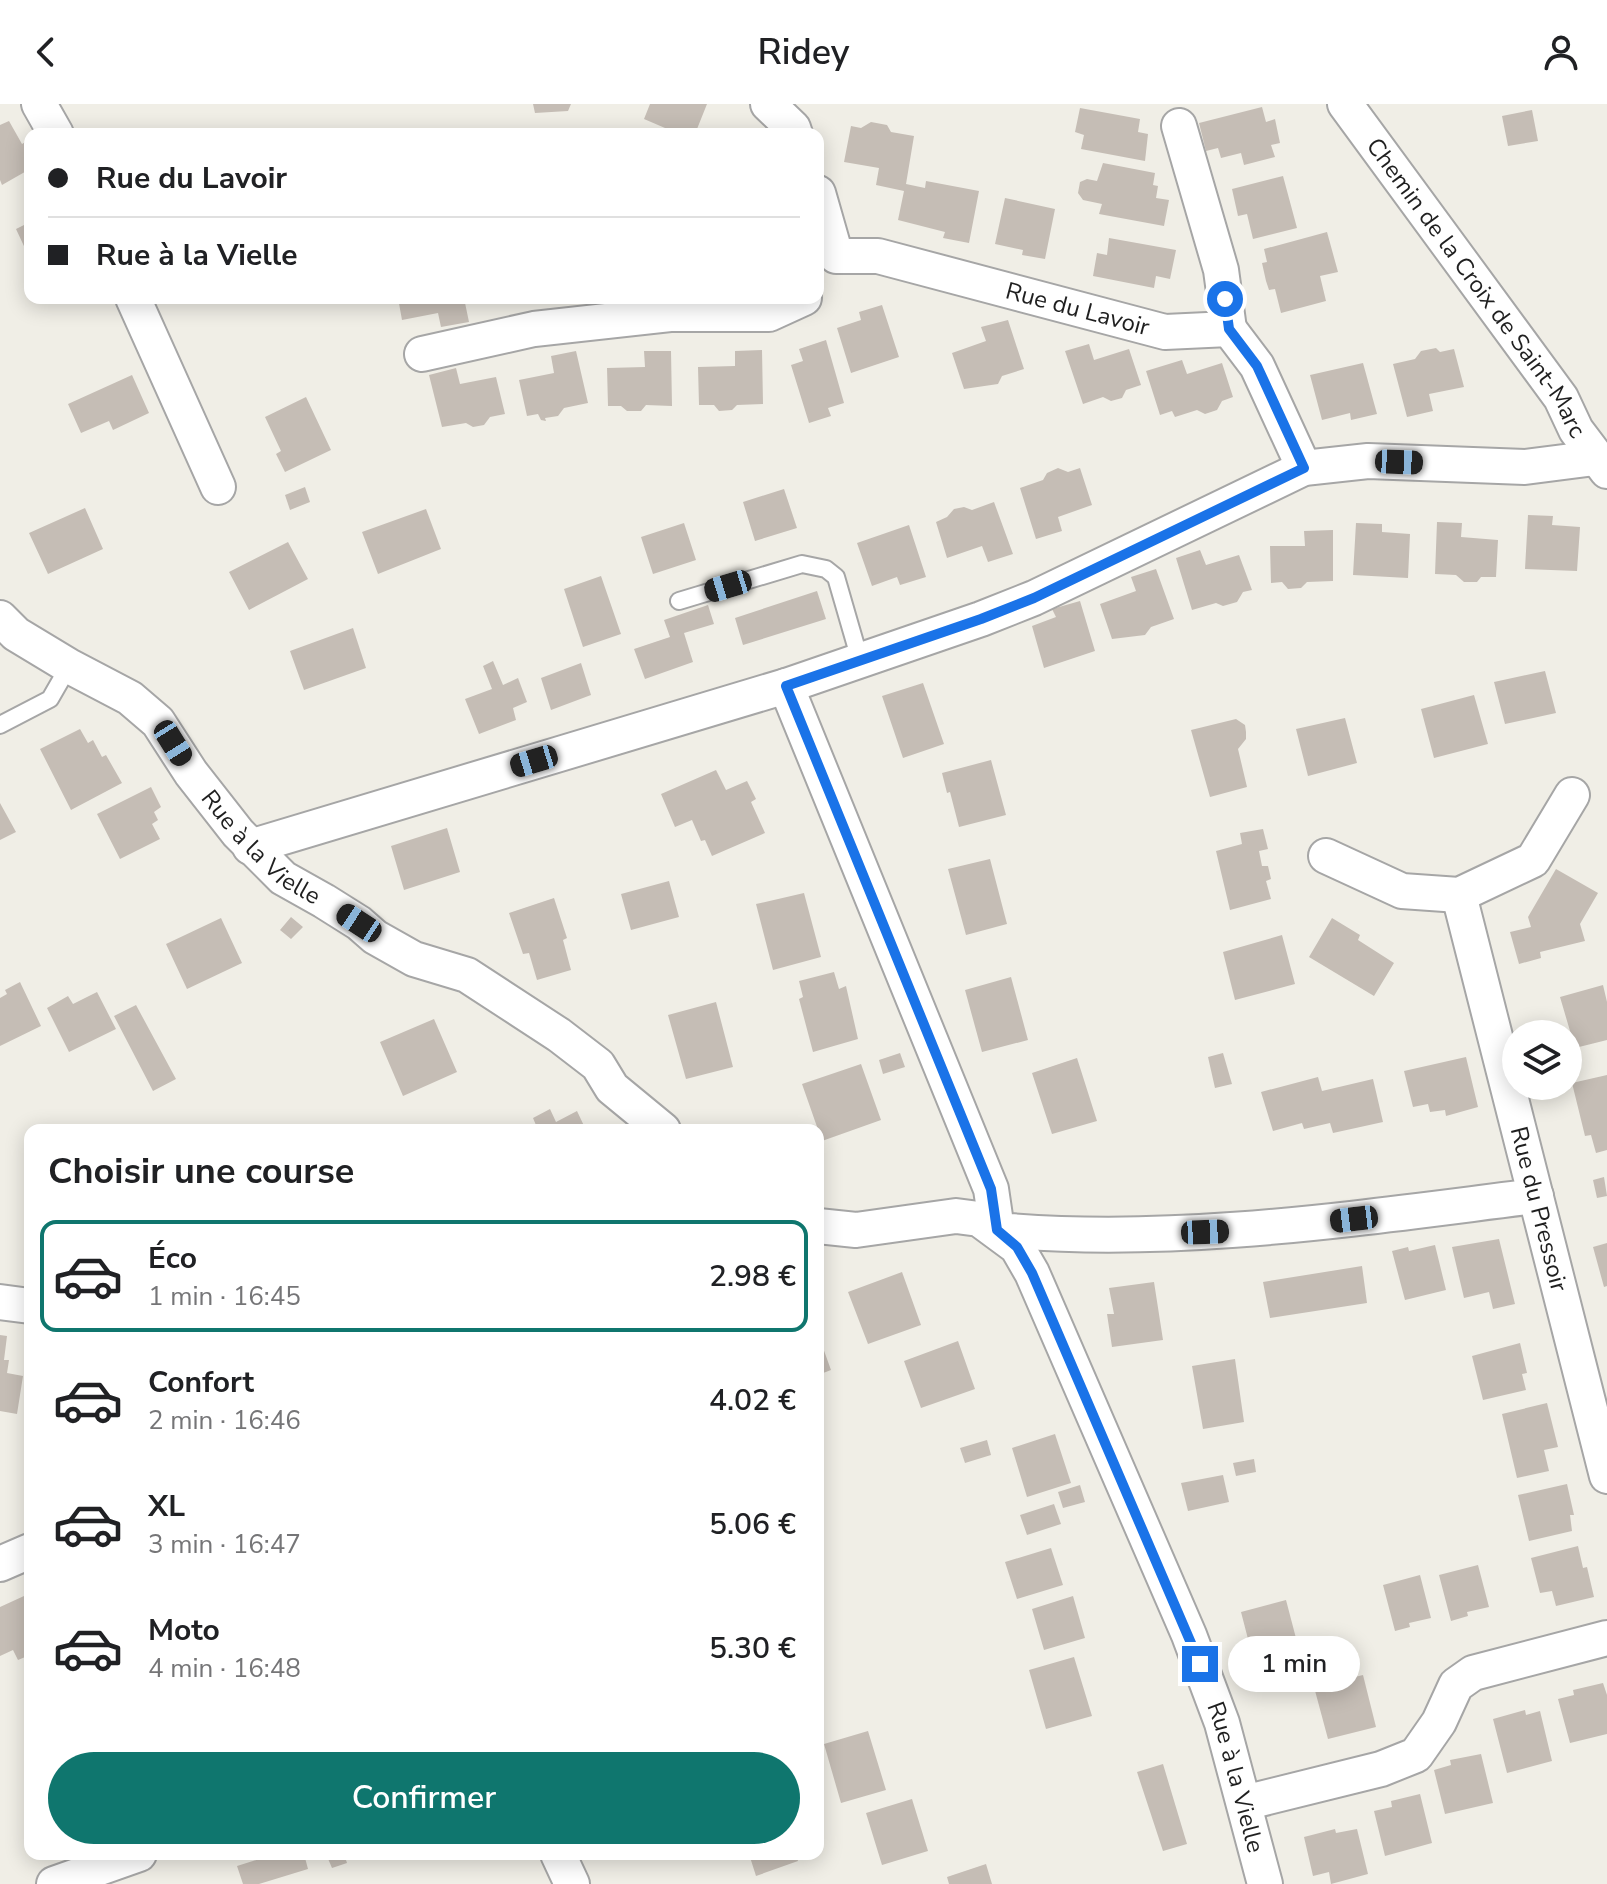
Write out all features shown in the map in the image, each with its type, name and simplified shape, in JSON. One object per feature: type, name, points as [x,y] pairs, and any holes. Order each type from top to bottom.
[{"type":"street","points":[[39,104],[53,128]]},
{"type":"street","points":[[768,104],[793,128]]},
{"type":"street","name":"Chemin de la Croix de Saint-Marc","points":[[1345,104],[1561,398],[1576,430],[1601,465]]},
{"type":"street","points":[[1179,126],[1221,270],[1229,329],[1257,366],[1304,468]]},
{"type":"street","name":"Rue du Lavoir","points":[[824,244],[827,270],[878,256],[1165,332],[1229,329]]},
{"type":"street","points":[[136,304],[218,487]]},
{"type":"street","points":[[422,354],[549,327],[670,314],[769,314],[791,304]]},
{"type":"street","points":[[250,847],[786,686],[981,619],[1034,598],[1304,468],[1368,461],[1525,467],[1601,465]]},
{"type":"street","name":"Rue à la Vielle","points":[[0,618],[16,634],[130,698],[158,722],[191,773],[250,847],[283,878],[414,959],[467,975],[559,1035],[598,1065],[612,1088],[656,1124]]},
{"type":"street","points":[[786,686],[991,1189],[997,1230],[1088,1236],[1263,1230],[1536,1196]]},
{"type":"street","points":[[1326,856],[1402,891],[1459,895],[1533,860],[1572,795]]},
{"type":"street","name":"Rue du Pressoir","points":[[1459,895],[1607,1476]]},
{"type":"street","name":"Rue à la Vielle","points":[[824,1227],[856,1230],[956,1216],[979,1219],[1017,1247],[1032,1273],[1177,1606],[1222,1723],[1265,1884]]},
{"type":"street","points":[[0,1302],[24,1305]]},
{"type":"street","points":[[0,1564],[24,1554]]},
{"type":"street","points":[[1244,1803],[1381,1769],[1416,1755],[1439,1722],[1456,1685],[1473,1673],[1607,1638]]},
{"type":"street","points":[[54,1884],[122,1860]]},
{"type":"street","points":[[561,1860],[572,1884]]},
{"type":"lane","points":[[679,601],[802,564],[826,569],[836,577],[860,660]]},
{"type":"lane","points":[[0,725],[50,699],[69,666]]},
{"type":"building","points":[[533,104],[571,104],[568,111],[535,113]]},
{"type":"building","points":[[650,104],[707,104],[697,128],[665,128],[644,119]]},
{"type":"building","points":[[1262,107],[1266,122],[1275,119],[1280,143],[1271,145],[1275,157],[1244,165],[1241,153],[1221,158],[1218,148],[1206,151],[1199,123]]},
{"type":"building","points":[[1080,108],[1140,119],[1138,132],[1148,134],[1145,161],[1081,149],[1084,135],[1075,132]]},
{"type":"building","points":[[1532,110],[1538,141],[1508,146],[1502,116]]},
{"type":"building","points":[[9,121],[24,143],[24,172],[2,185],[0,180],[0,125]]},
{"type":"building","points":[[871,122],[887,125],[891,132],[914,136],[906,184],[925,188],[926,181],[979,191],[969,243],[943,238],[945,232],[898,220],[904,191],[876,185],[879,168],[844,162],[851,126],[861,128]]},
{"type":"building","points":[[1103,163],[1155,173],[1153,185],[1158,186],[1156,198],[1169,200],[1164,226],[1099,214],[1102,204],[1083,200],[1078,193],[1080,182],[1087,179],[1097,181]]},
{"type":"building","points":[[1283,176],[1297,228],[1253,239],[1247,214],[1238,216],[1232,189]]},
{"type":"building","points":[[1005,198],[1055,209],[1045,259],[1022,255],[1023,250],[995,244]]},
{"type":"building","points":[[24,225],[24,246],[16,229]]},
{"type":"building","points":[[1327,232],[1338,272],[1320,276],[1326,301],[1281,313],[1275,289],[1269,290],[1266,281],[1262,263],[1267,262],[1264,249]]},
{"type":"building","points":[[1109,238],[1176,250],[1170,279],[1156,276],[1154,288],[1093,276],[1097,253],[1107,255]]},
{"type":"building","points":[[399,304],[465,304],[469,322],[441,327],[438,313],[402,320]]},
{"type":"building","points":[[882,305],[899,357],[851,373],[837,328],[861,320],[859,312]]},
{"type":"building","points":[[1008,320],[1024,369],[1002,376],[998,384],[964,389],[952,353],[986,341],[981,327]]},
{"type":"building","points":[[826,340],[844,403],[828,408],[831,416],[809,423],[791,365],[803,361],[799,349]]},
{"type":"building","points":[[1089,344],[1094,360],[1129,349],[1141,385],[1126,390],[1122,398],[1111,401],[1103,397],[1083,404],[1065,351]]},
{"type":"building","points":[[1436,348],[1440,352],[1454,349],[1464,387],[1429,394],[1433,411],[1407,417],[1393,364],[1415,359],[1421,351]]},
{"type":"building","points":[[762,350],[763,404],[737,405],[732,410],[719,411],[714,405],[699,405],[698,367],[735,366],[735,351]]},
{"type":"building","points":[[576,351],[588,403],[564,408],[558,416],[545,418],[546,421],[541,420],[538,414],[527,416],[519,380],[554,373],[551,356]]},
{"type":"building","points":[[644,351],[671,351],[672,406],[646,405],[641,411],[627,411],[621,406],[608,406],[607,368],[645,367]]},
{"type":"building","points":[[1182,360],[1187,374],[1222,363],[1233,397],[1222,401],[1217,410],[1205,414],[1197,410],[1175,417],[1172,411],[1160,415],[1146,371]]},
{"type":"building","points":[[1363,363],[1377,414],[1351,420],[1350,413],[1322,420],[1310,375]]},
{"type":"building","points":[[456,368],[460,384],[496,377],[505,414],[490,417],[484,425],[473,427],[466,423],[442,427],[429,375]]},
{"type":"building","points":[[132,375],[149,413],[113,430],[109,421],[81,433],[68,404]]},
{"type":"building","points":[[306,397],[331,450],[285,472],[276,454],[281,451],[265,417]]},
{"type":"building","points":[[1058,468],[1068,472],[1080,468],[1092,505],[1058,517],[1062,531],[1036,539],[1020,488],[1043,480],[1047,473]]},
{"type":"building","points":[[305,487],[310,502],[290,510],[285,495]]},
{"type":"building","points":[[784,489],[797,528],[755,541],[743,502]]},
{"type":"building","points":[[994,502],[1013,554],[988,562],[982,546],[947,558],[936,522],[954,509],[964,507],[972,510]]},
{"type":"building","points":[[85,508],[103,549],[48,574],[29,533]]},
{"type":"building","points":[[426,509],[441,549],[378,574],[362,532]]},
{"type":"building","points":[[1528,515],[1553,516],[1552,525],[1580,527],[1577,571],[1525,569]]},
{"type":"building","points":[[1437,522],[1462,523],[1461,537],[1498,540],[1496,577],[1464,582],[1456,575],[1435,574]]},
{"type":"building","points":[[684,523],[696,560],[653,574],[641,537]]},
{"type":"building","points":[[1356,523],[1382,524],[1382,532],[1410,534],[1408,578],[1353,575]]},
{"type":"building","points":[[909,525],[926,577],[900,585],[897,577],[872,586],[857,543]]},
{"type":"building","points":[[1333,530],[1333,581],[1307,582],[1301,588],[1288,589],[1282,582],[1271,583],[1270,546],[1305,546],[1304,531]]},
{"type":"building","points":[[288,542],[308,579],[249,610],[229,572]]},
{"type":"building","points":[[1200,550],[1206,565],[1239,555],[1252,590],[1243,592],[1237,602],[1223,606],[1216,603],[1192,610],[1176,558]]},
{"type":"building","points":[[1156,569],[1174,619],[1151,627],[1145,635],[1112,639],[1100,604],[1136,591],[1131,577]]},
{"type":"building","points":[[601,576],[621,634],[583,647],[564,589]]},
{"type":"building","points":[[817,591],[826,619],[743,645],[735,618]]},
{"type":"building","points":[[1080,601],[1095,651],[1044,668],[1032,626],[1056,617],[1052,609]]},
{"type":"building","points":[[708,605],[714,624],[684,633],[693,662],[645,679],[634,649],[670,637],[664,620]]},
{"type":"building","points":[[353,628],[366,668],[304,690],[290,651]]},
{"type":"building","points":[[493,661],[503,685],[518,678],[527,702],[513,708],[516,720],[479,734],[465,699],[492,689],[483,666]]},
{"type":"building","points":[[581,663],[591,695],[551,710],[541,678]]},
{"type":"building","points":[[1545,671],[1556,713],[1505,724],[1494,682]]},
{"type":"building","points":[[923,683],[944,744],[903,758],[882,696]]},
{"type":"building","points":[[1474,695],[1488,744],[1434,758],[1421,709]]},
{"type":"building","points":[[1345,718],[1357,763],[1308,776],[1296,729]]},
{"type":"building","points":[[1236,719],[1245,725],[1246,739],[1238,749],[1247,787],[1210,797],[1191,730]]},
{"type":"building","points":[[80,729],[88,743],[93,740],[102,757],[106,755],[122,783],[71,810],[40,749]]},
{"type":"building","points":[[991,760],[1006,815],[959,827],[942,773]]},
{"type":"building","points":[[716,770],[726,790],[747,781],[756,799],[751,802],[765,833],[712,856],[692,820],[675,827],[661,794]]},
{"type":"building","points":[[151,787],[161,807],[154,812],[158,820],[152,824],[160,839],[120,859],[97,814]]},
{"type":"building","points":[[0,803],[16,832],[0,840]]},
{"type":"building","points":[[447,828],[460,872],[404,890],[391,846]]},
{"type":"building","points":[[1263,829],[1268,849],[1259,851],[1262,866],[1268,866],[1271,879],[1266,881],[1271,899],[1230,910],[1216,851],[1242,844],[1240,833]]},
{"type":"building","points":[[990,859],[1007,924],[966,935],[948,869]]},
{"type":"building","points":[[1556,869],[1598,893],[1580,924],[1585,941],[1540,952],[1541,958],[1519,964],[1510,932],[1531,927],[1528,917]]},
{"type":"building","points":[[669,881],[679,917],[631,930],[621,894]]},
{"type":"building","points":[[804,893],[821,957],[773,970],[756,904]]},
{"type":"building","points":[[554,898],[567,938],[563,940],[571,970],[537,980],[529,953],[523,954],[509,913]]},
{"type":"building","points":[[291,917],[303,927],[291,939],[280,930]]},
{"type":"building","points":[[221,918],[242,963],[187,989],[166,944]]},
{"type":"building","points":[[1332,918],[1360,935],[1358,940],[1394,963],[1374,996],[1309,957]]},
{"type":"building","points":[[1282,935],[1295,984],[1235,1000],[1223,952]]},
{"type":"building","points":[[834,972],[839,989],[846,986],[858,1039],[813,1052],[799,999],[803,997],[799,981]]},
{"type":"building","points":[[1011,977],[1028,1040],[982,1052],[965,990]]},
{"type":"building","points":[[20,982],[41,1026],[0,1046],[0,998],[7,994],[5,990]]},
{"type":"building","points":[[1603,985],[1607,1002],[1607,1040],[1582,1046],[1582,1020],[1567,1020],[1560,997]]},
{"type":"building","points":[[97,992],[116,1029],[69,1052],[47,1008],[68,996],[73,1004]]},
{"type":"building","points":[[716,1002],[733,1067],[686,1079],[668,1015]]},
{"type":"building","points":[[136,1005],[176,1079],[153,1091],[114,1016]]},
{"type":"building","points":[[434,1019],[457,1072],[403,1096],[380,1042]]},
{"type":"building","points":[[900,1053],[905,1067],[883,1074],[879,1060]]},
{"type":"building","points":[[1223,1053],[1232,1084],[1215,1088],[1208,1057]]},
{"type":"building","points":[[1466,1057],[1478,1107],[1446,1116],[1445,1110],[1430,1112],[1428,1104],[1413,1107],[1404,1071]]},
{"type":"building","points":[[1077,1058],[1097,1121],[1052,1134],[1032,1073]]},
{"type":"building","points":[[861,1064],[881,1120],[824,1140],[824,1124],[816,1124],[802,1084]]},
{"type":"building","points":[[1607,1075],[1607,1150],[1596,1153],[1591,1135],[1585,1136],[1576,1100],[1582,1100],[1582,1081]]},
{"type":"building","points":[[1318,1077],[1322,1091],[1373,1079],[1383,1122],[1333,1133],[1330,1123],[1304,1129],[1302,1123],[1273,1131],[1261,1092]]},
{"type":"building","points":[[550,1109],[556,1122],[577,1111],[583,1124],[536,1124],[533,1118]]},
{"type":"building","points":[[1604,1177],[1607,1196],[1597,1198],[1593,1180]]},
{"type":"building","points":[[1499,1239],[1515,1304],[1493,1309],[1489,1292],[1464,1298],[1452,1247]]},
{"type":"building","points":[[1607,1243],[1607,1286],[1604,1287],[1593,1247]]},
{"type":"building","points":[[1435,1245],[1446,1290],[1405,1300],[1392,1251]]},
{"type":"building","points":[[1362,1266],[1367,1303],[1270,1318],[1263,1282]]},
{"type":"building","points":[[902,1272],[921,1325],[868,1344],[848,1292]]},
{"type":"building","points":[[1154,1282],[1163,1340],[1112,1347],[1107,1314],[1114,1314],[1109,1288]]},
{"type":"building","points":[[0,1335],[7,1336],[4,1360],[9,1360],[7,1373],[23,1376],[17,1414],[0,1411]]},
{"type":"building","points":[[958,1341],[975,1389],[921,1408],[904,1361]]},
{"type":"building","points":[[1520,1343],[1527,1373],[1522,1374],[1526,1390],[1483,1400],[1472,1356]]},
{"type":"building","points":[[824,1351],[831,1370],[824,1373]]},
{"type":"building","points":[[1235,1359],[1244,1422],[1203,1429],[1192,1366]]},
{"type":"building","points":[[1547,1403],[1558,1447],[1544,1450],[1549,1471],[1517,1478],[1502,1414]]},
{"type":"building","points":[[1055,1434],[1071,1483],[1027,1497],[1012,1448]]},
{"type":"building","points":[[987,1440],[991,1455],[965,1463],[960,1448]]},
{"type":"building","points":[[1254,1459],[1256,1472],[1236,1476],[1233,1463]]},
{"type":"building","points":[[1223,1475],[1229,1502],[1188,1511],[1181,1483]]},
{"type":"building","points":[[1567,1484],[1574,1515],[1570,1515],[1572,1531],[1529,1541],[1518,1495]]},
{"type":"building","points":[[1080,1485],[1085,1502],[1063,1508],[1058,1492]]},
{"type":"building","points":[[1054,1504],[1061,1524],[1027,1535],[1020,1515]]},
{"type":"building","points":[[1578,1546],[1594,1597],[1556,1606],[1552,1591],[1540,1593],[1531,1558]]},
{"type":"building","points":[[1051,1548],[1063,1585],[1017,1599],[1005,1562]]},
{"type":"building","points":[[1478,1565],[1489,1607],[1467,1612],[1468,1616],[1451,1621],[1439,1575]]},
{"type":"building","points":[[1420,1575],[1431,1618],[1409,1623],[1410,1627],[1395,1631],[1383,1585]]},
{"type":"building","points":[[24,1596],[24,1658],[18,1660],[13,1650],[0,1656],[0,1607]]},
{"type":"building","points":[[1073,1596],[1085,1638],[1044,1650],[1032,1609]]},
{"type":"building","points":[[1286,1600],[1297,1642],[1286,1645],[1294,1679],[1256,1689],[1244,1641],[1248,1639],[1241,1612]]},
{"type":"building","points":[[1074,1657],[1092,1716],[1046,1729],[1029,1670]]},
{"type":"building","points":[[1363,1675],[1376,1727],[1328,1739],[1314,1687]]},
{"type":"building","points":[[1603,1683],[1607,1695],[1607,1734],[1570,1743],[1558,1699],[1574,1695],[1573,1690]]},
{"type":"building","points":[[1525,1710],[1526,1715],[1540,1711],[1552,1761],[1507,1773],[1493,1719]]},
{"type":"building","points":[[868,1731],[886,1790],[841,1803],[824,1744]]},
{"type":"building","points":[[1481,1754],[1493,1803],[1445,1814],[1434,1770],[1451,1765],[1450,1760]]},
{"type":"building","points":[[1163,1764],[1187,1844],[1163,1851],[1137,1772]]},
{"type":"building","points":[[1420,1794],[1432,1843],[1385,1856],[1374,1811],[1392,1807],[1391,1801]]},
{"type":"building","points":[[912,1799],[928,1851],[882,1865],[866,1813]]},
{"type":"building","points":[[1335,1829],[1336,1833],[1357,1829],[1368,1874],[1331,1884],[1329,1872],[1313,1876],[1304,1837]]},
{"type":"building","points":[[256,1860],[306,1860],[308,1869],[259,1884],[243,1884],[237,1866]]},
{"type":"building","points":[[329,1860],[346,1860],[347,1863],[332,1868]]},
{"type":"building","points":[[751,1860],[798,1860],[798,1861],[756,1876]]},
{"type":"building","points":[[986,1864],[992,1884],[949,1884],[947,1877]]},
{"type":"route","points":[[1200,1664],[1032,1273],[1017,1247],[997,1230],[991,1189],[786,686],[1034,598],[1304,468],[1257,366],[1229,329],[1225,299]]}]
